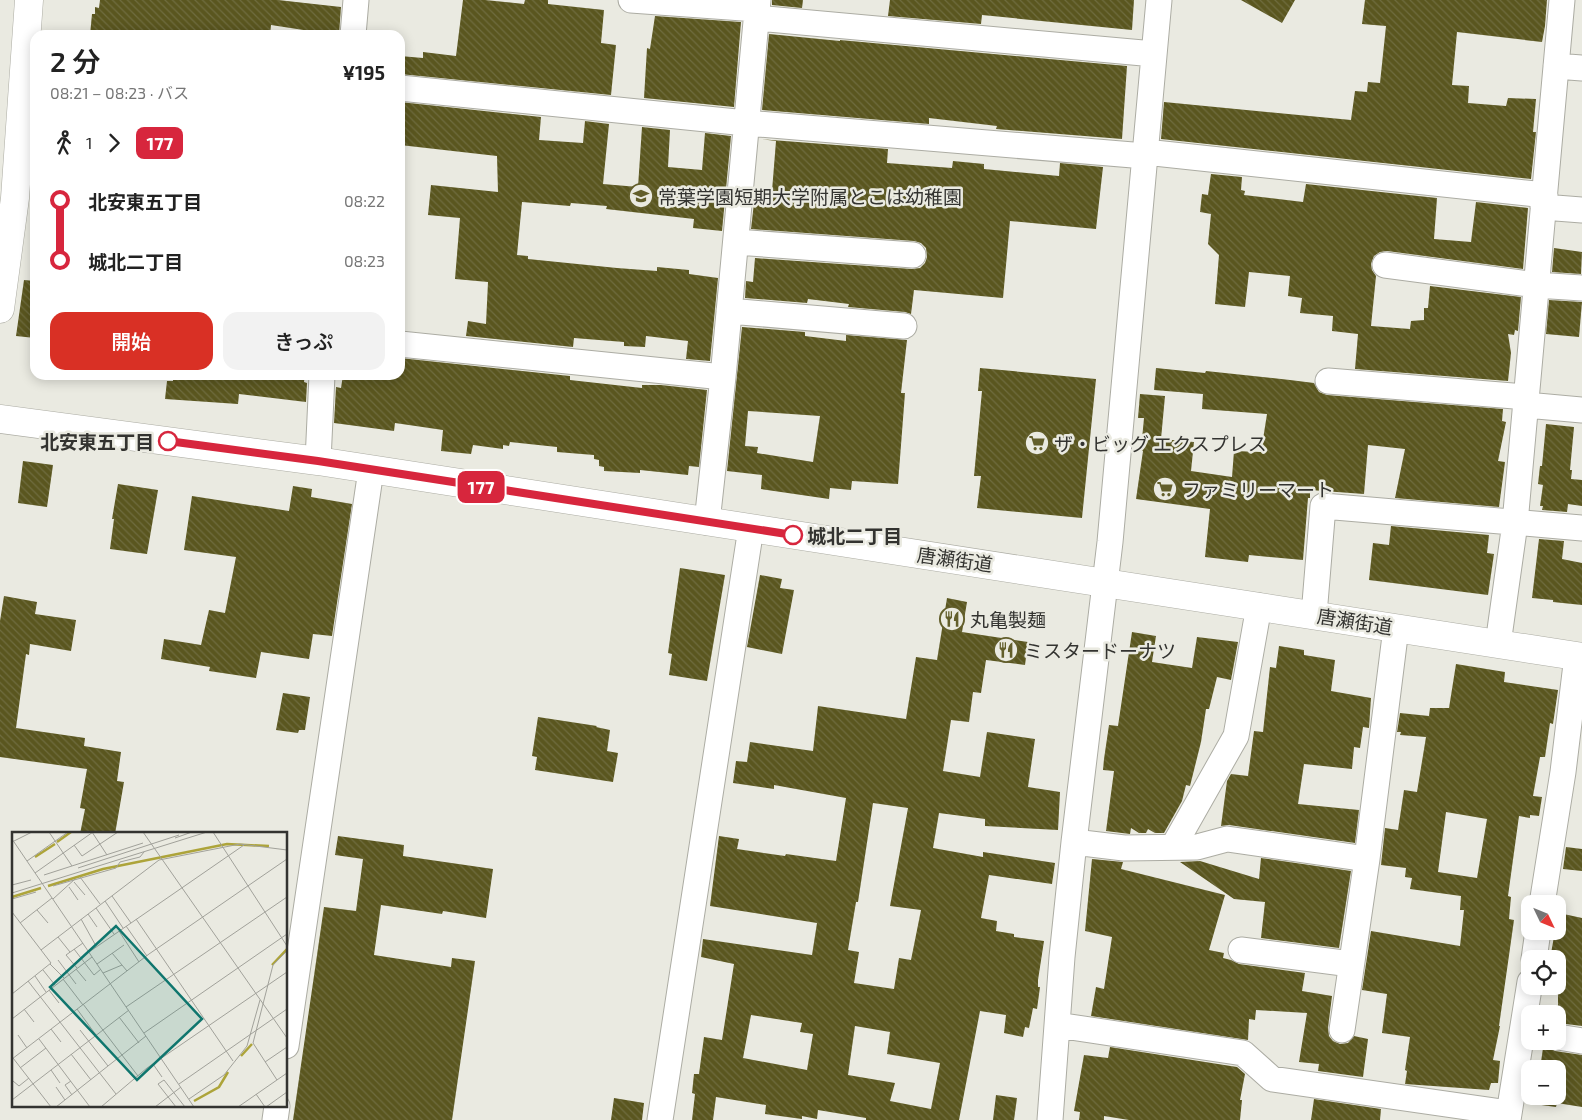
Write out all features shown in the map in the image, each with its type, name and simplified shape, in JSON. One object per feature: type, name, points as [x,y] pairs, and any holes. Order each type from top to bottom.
[{"type":"street","points":[[1,292],[15,198],[30,56],[29,0]]},
{"type":"street","points":[[353,30],[356,0]]},
{"type":"street","points":[[631,0],[757,9],[1154,54]]},
{"type":"street","points":[[1050,1120],[1062,957],[1110,542],[1159,0]]},
{"type":"street","points":[[1498,644],[1515,523],[1562,0]]},
{"type":"street","points":[[706,522],[723,377],[757,9]]},
{"type":"street","points":[[1556,66],[1582,68]]},
{"type":"street","points":[[405,89],[746,123],[1145,154],[1544,201],[1582,210]]},
{"type":"street","points":[[736,242],[913,255]]},
{"type":"street","points":[[1385,265],[1536,285],[1582,288]]},
{"type":"street","points":[[729,311],[904,326]]},
{"type":"street","points":[[405,345],[723,377]]},
{"type":"street","points":[[318,461],[322,380]]},
{"type":"street","points":[[1328,381],[1526,401],[1582,410]]},
{"type":"street","name":"唐瀬街道","points":[[0,418],[318,461],[1579,656]]},
{"type":"street","points":[[288,1032],[371,470]]},
{"type":"street","points":[[1314,615],[1323,506],[1582,528]]},
{"type":"street","points":[[660,1120],[752,528]]},
{"type":"street","points":[[1173,847],[1236,736],[1259,606]]},
{"type":"street","points":[[1342,1030],[1368,859],[1396,628]]},
{"type":"street","points":[[1544,895],[1573,773],[1579,656]]},
{"type":"street","points":[[1074,842],[1124,848],[1197,847],[1226,839],[1368,859]]},
{"type":"street","points":[[1240,950],[1351,964]]},
{"type":"street","points":[[1057,1025],[1242,1053],[1272,1079],[1509,1116],[1522,1050]]},
{"type":"street","points":[[1566,1038],[1582,1040]]},
{"type":"building","points":[[100,0],[278,0],[341,7],[339,30],[304,30],[271,25],[270,30],[90,30],[92,14],[95,14],[95,7],[99,8]]},
{"type":"building","points":[[463,0],[524,4],[525,0],[548,0],[548,4],[604,10],[601,43],[616,45],[611,95],[405,74],[405,56],[423,58],[423,52],[456,56]]},
{"type":"building","points":[[772,0],[803,0],[802,8],[772,5]]},
{"type":"building","points":[[890,0],[1134,0],[1132,30],[982,15],[981,24],[888,16]]},
{"type":"building","points":[[1241,0],[1295,0],[1282,23]]},
{"type":"building","points":[[1365,0],[1547,0],[1542,42],[1457,32],[1452,85],[1469,86],[1468,103],[1506,106],[1508,98],[1536,99],[1533,132],[1536,132],[1531,179],[1161,139],[1164,102],[1351,120],[1355,91],[1367,92],[1368,82],[1380,83],[1386,26],[1362,24]]},
{"type":"building","points":[[655,16],[741,22],[734,107],[644,98],[647,48],[650,49]]},
{"type":"building","points":[[769,34],[1127,66],[1122,139],[996,129],[997,126],[929,118],[929,124],[762,110]]},
{"type":"building","points":[[405,103],[541,117],[539,140],[583,143],[585,121],[609,124],[603,184],[638,187],[642,127],[670,130],[668,167],[702,170],[705,133],[731,136],[722,231],[693,228],[694,219],[606,209],[607,206],[571,203],[570,206],[522,202],[517,255],[528,256],[528,259],[617,268],[657,271],[657,267],[689,270],[689,274],[718,278],[710,361],[686,359],[688,341],[646,336],[645,347],[624,346],[624,342],[574,338],[573,347],[466,336],[468,321],[486,324],[488,282],[455,279],[460,218],[428,215],[431,185],[498,192],[497,156],[405,146]]},
{"type":"building","points":[[759,139],[888,149],[887,163],[952,168],[953,161],[984,164],[984,169],[1059,176],[1060,163],[1103,167],[1096,229],[1010,221],[1003,298],[914,290],[911,314],[848,307],[849,304],[808,299],[807,303],[745,298],[746,281],[753,282],[755,258],[912,269],[920,268],[925,263],[927,257],[926,248],[921,243],[914,241],[751,229],[754,203],[766,204],[767,191],[772,191],[776,141]]},
{"type":"building","points":[[1211,174],[1242,177],[1241,190],[1245,191],[1244,195],[1303,202],[1306,184],[1437,198],[1434,239],[1471,242],[1476,202],[1528,208],[1523,269],[1387,251],[1380,252],[1374,256],[1371,264],[1376,276],[1371,326],[1410,329],[1411,321],[1424,320],[1424,308],[1428,308],[1430,286],[1521,297],[1518,331],[1515,330],[1514,335],[1508,334],[1511,353],[1508,381],[1355,369],[1358,334],[1332,331],[1333,316],[1300,313],[1302,298],[1288,296],[1290,276],[1249,272],[1245,307],[1215,304],[1219,255],[1208,244],[1211,214],[1200,212],[1202,194],[1208,195]]},
{"type":"building","points":[[1554,248],[1582,252],[1581,274],[1552,272]]},
{"type":"building","points":[[24,280],[30,281],[30,337],[16,336]]},
{"type":"building","points":[[1549,300],[1582,302],[1579,337],[1546,334]]},
{"type":"building","points":[[742,327],[805,332],[805,336],[846,341],[846,335],[907,340],[901,393],[905,393],[898,484],[852,481],[851,490],[830,488],[829,499],[761,489],[762,475],[727,471]],"holes":[[[748,411],[820,416],[813,462],[757,453],[758,447],[745,446]]]},
{"type":"building","points":[[405,359],[570,376],[570,380],[642,388],[642,385],[661,385],[707,390],[699,467],[689,466],[688,475],[640,470],[640,473],[604,471],[604,467],[599,466],[599,460],[594,459],[594,455],[557,452],[557,447],[510,442],[509,446],[503,445],[503,449],[473,445],[471,454],[441,451],[443,430],[395,423],[394,431],[334,423],[336,387],[341,388],[342,380],[405,380]]},
{"type":"building","points":[[980,368],[1096,379],[1082,518],[977,508],[981,476],[974,476],[982,391],[978,391]]},
{"type":"building","points":[[1156,368],[1205,373],[1206,371],[1314,383],[1319,392],[1327,395],[1503,409],[1502,421],[1506,422],[1498,461],[1505,462],[1499,507],[1395,498],[1405,449],[1368,445],[1364,494],[1310,490],[1303,560],[1249,555],[1248,562],[1205,557],[1210,509],[1136,499],[1143,451],[1141,450],[1144,418],[1138,418],[1140,394],[1165,396],[1161,439],[1194,442],[1191,471],[1232,477],[1234,451],[1261,452],[1267,414],[1202,409],[1203,394],[1154,390]]},
{"type":"building","points":[[304,380],[304,382],[307,383],[306,402],[239,394],[238,404],[165,399],[167,381]]},
{"type":"building","points":[[1546,424],[1574,427],[1570,470],[1572,470],[1571,479],[1582,480],[1582,506],[1568,504],[1567,512],[1542,510],[1543,506],[1540,506],[1543,485],[1538,484],[1540,466],[1542,466]]},
{"type":"building","points":[[23,461],[53,465],[47,507],[18,503]]},
{"type":"building","points":[[118,484],[158,490],[147,554],[110,549],[114,519],[112,519]]},
{"type":"building","points":[[293,486],[312,489],[311,497],[352,504],[332,636],[313,634],[309,659],[261,652],[256,678],[209,671],[210,667],[161,659],[164,639],[201,645],[209,610],[225,613],[236,557],[184,550],[192,496],[289,511]]},
{"type":"building","points":[[1391,526],[1489,535],[1487,553],[1494,554],[1488,595],[1369,580],[1373,543],[1389,545]]},
{"type":"building","points":[[1539,539],[1564,541],[1562,559],[1582,563],[1582,605],[1532,598]]},
{"type":"building","points":[[680,568],[725,575],[707,681],[669,675],[672,654],[668,653]]},
{"type":"building","points":[[760,575],[782,579],[780,588],[794,590],[782,654],[747,647]]},
{"type":"building","points":[[4,596],[37,602],[35,614],[76,620],[71,651],[30,644],[29,655],[26,654],[16,728],[85,738],[84,746],[121,752],[117,781],[124,782],[115,832],[80,832],[85,809],[80,808],[87,769],[0,757],[0,621]]},
{"type":"building","points":[[947,598],[967,602],[962,632],[1028,642],[1025,665],[986,660],[981,693],[973,692],[969,722],[951,720],[943,771],[980,777],[987,732],[1035,739],[1028,787],[1060,792],[1058,830],[985,826],[985,819],[939,813],[933,848],[983,857],[983,852],[1055,863],[1052,884],[989,875],[981,918],[997,921],[996,931],[1014,934],[1014,937],[1044,941],[1038,980],[1038,987],[1040,987],[1037,1009],[1033,1008],[1029,1028],[1025,1027],[1023,1037],[1004,1033],[1006,1015],[980,1011],[959,1120],[866,1120],[866,1118],[818,1110],[817,1119],[802,1116],[802,1119],[765,1114],[766,1105],[716,1097],[713,1120],[692,1120],[695,1094],[692,1093],[694,1074],[699,1074],[704,1037],[722,1040],[734,964],[701,957],[703,939],[812,955],[817,923],[710,906],[719,836],[739,839],[737,849],[836,861],[846,798],[774,785],[774,789],[733,783],[736,761],[747,762],[750,742],[813,751],[818,706],[906,719],[916,657],[937,660]],"holes":[[[873,803],[908,808],[890,906],[921,910],[911,960],[899,958],[894,989],[854,983],[859,952],[848,950],[856,902],[858,902]],[[751,1015],[802,1023],[800,1032],[813,1034],[807,1070],[743,1058]],[[855,1026],[890,1032],[887,1054],[940,1063],[931,1109],[890,1101],[895,1083],[848,1075]]]},
{"type":"building","points":[[1132,632],[1156,636],[1152,662],[1192,668],[1197,637],[1238,642],[1231,680],[1217,677],[1209,709],[1206,709],[1201,742],[1190,786],[1186,785],[1182,801],[1164,833],[1155,833],[1148,829],[1146,833],[1139,833],[1131,828],[1130,834],[1106,831],[1114,771],[1103,770],[1104,759],[1109,725],[1118,726]]},
{"type":"building","points":[[1279,646],[1304,650],[1304,655],[1335,660],[1331,691],[1371,698],[1369,728],[1363,727],[1360,748],[1354,747],[1352,769],[1304,764],[1298,804],[1359,810],[1355,843],[1229,825],[1221,826],[1227,781],[1231,774],[1248,776],[1254,731],[1263,732],[1270,667],[1276,668]]},
{"type":"building","points":[[1456,664],[1505,672],[1504,682],[1558,690],[1553,724],[1550,723],[1545,757],[1540,757],[1533,796],[1542,797],[1539,816],[1530,815],[1530,818],[1519,816],[1508,896],[1511,897],[1509,919],[1514,920],[1500,1026],[1493,1060],[1500,1061],[1498,1083],[1491,1083],[1489,1090],[1405,1084],[1410,1037],[1382,1033],[1387,994],[1362,990],[1371,931],[1460,946],[1464,910],[1460,910],[1461,896],[1410,889],[1412,878],[1405,877],[1406,868],[1381,865],[1385,828],[1398,830],[1404,790],[1417,792],[1426,737],[1400,735],[1401,732],[1397,732],[1400,713],[1429,716],[1430,708],[1449,708]],"holes":[[[1446,812],[1487,819],[1477,878],[1438,872]]]},
{"type":"building","points":[[283,693],[310,697],[305,730],[299,730],[298,733],[276,730]]},
{"type":"building","points":[[538,717],[597,726],[610,730],[607,751],[618,753],[613,782],[535,770],[537,757],[532,756]]},
{"type":"building","points":[[338,836],[404,845],[403,856],[493,869],[486,918],[443,911],[442,914],[381,905],[374,955],[451,967],[452,958],[475,961],[452,1120],[293,1120],[324,907],[356,911],[363,859],[335,855]]},
{"type":"building","points":[[1566,847],[1582,849],[1582,871],[1563,869]]},
{"type":"building","points":[[1261,858],[1351,871],[1339,948],[1261,938],[1265,902],[1234,899],[1180,862],[1200,861],[1259,879]]},
{"type":"building","points":[[1092,859],[1123,862],[1121,869],[1225,895],[1209,950],[1224,953],[1223,958],[1239,964],[1305,973],[1302,991],[1332,996],[1328,1028],[1329,1036],[1333,1041],[1340,1044],[1348,1043],[1354,1036],[1368,1039],[1363,1077],[1318,1071],[1319,1064],[1299,1062],[1307,1013],[1256,1010],[1255,1020],[1249,1019],[1248,1040],[1091,1016],[1096,987],[1104,989],[1112,937],[1085,931]]},
{"type":"building","points":[[1566,915],[1582,918],[1582,1026],[1566,1024],[1566,1005],[1558,1005],[1558,995],[1566,995],[1566,950],[1552,950],[1553,940],[1566,940]]},
{"type":"building","points":[[1110,1047],[1237,1067],[1245,1074],[1240,1100],[1242,1100],[1240,1120],[1129,1120],[1104,1116],[1104,1120],[1079,1120],[1080,1112],[1074,1111],[1084,1055],[1108,1058]]},
{"type":"building","points":[[1543,1050],[1582,1055],[1582,1107],[1566,1104],[1566,1060],[1541,1060]]},
{"type":"building","points":[[996,1095],[1017,1098],[1014,1120],[993,1120]]},
{"type":"building","points":[[614,1098],[644,1103],[642,1120],[611,1120]]},
{"type":"building","points":[[1314,1099],[1381,1109],[1380,1120],[1311,1120]]},
{"type":"bus line","name":"177","points":[[168,441],[318,461],[793,535]]},
{"type":"place","name":"常葉学園短期大学附属とこは幼稚園","points":[[641,196]]},
{"type":"place","name":"北安東五丁目","points":[[168,441]]},
{"type":"place","name":"ザ・ビッグ エクスプレス","points":[[1037,443]]},
{"type":"place","name":"ファミリーマート","points":[[1165,489]]},
{"type":"place","name":"城北二丁目","points":[[793,535]]},
{"type":"place","name":"丸亀製麺","points":[[952,619]]},
{"type":"place","name":"ミスタードーナツ","points":[[1006,650]]}]
